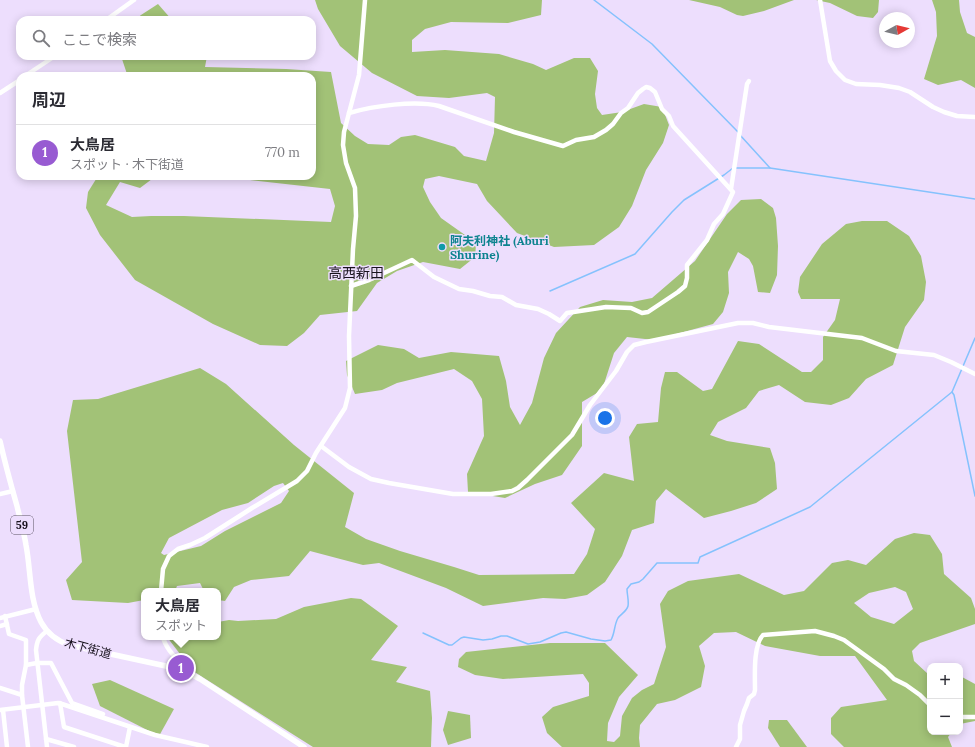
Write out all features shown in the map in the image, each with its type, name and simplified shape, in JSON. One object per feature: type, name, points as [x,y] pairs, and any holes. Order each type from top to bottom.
[{"type":"main road","name":"木下街道","points":[[0,441],[26,544],[33,597],[42,624],[47,630],[62,642],[69,645],[175,668],[190,673],[304,747]]},
{"type":"street","points":[[112,16],[134,0]]},
{"type":"street","points":[[161,588],[163,569],[169,556],[178,549],[205,538],[297,481],[306,471],[345,408],[350,388],[349,336],[356,216],[355,188],[346,163],[343,145],[344,132],[359,75],[365,0]]},
{"type":"street","points":[[820,0],[830,60],[836,71],[845,80],[856,84],[880,85],[898,88],[910,92],[933,107],[944,112],[957,116],[975,117]]},
{"type":"street","points":[[31,72],[49,60]]},
{"type":"street","points":[[731,189],[747,84],[749,81]]},
{"type":"street","points":[[0,93],[16,83]]},
{"type":"street","points":[[349,113],[388,105],[429,104],[439,106],[514,132],[563,146],[576,140],[594,137],[606,130],[613,124],[621,113],[628,108],[638,93],[646,87],[655,92],[662,109],[669,116],[672,126],[733,192],[723,214],[714,224],[707,240],[687,265],[687,278],[684,286],[678,292],[648,312],[642,312],[631,308],[606,307],[567,313],[560,321],[538,309],[516,305],[502,297],[490,296],[474,291],[460,289],[434,277],[412,260],[369,280],[352,286]]},
{"type":"street","points":[[321,446],[350,467],[370,479],[453,494],[491,494],[512,491],[518,488],[572,435],[590,405],[616,371],[627,352],[634,345],[738,323],[753,323],[769,327],[862,338],[896,351],[934,355],[975,374]]},
{"type":"street","points":[[0,494],[13,491]]},
{"type":"street","points":[[0,618],[36,609]]},
{"type":"street","points":[[6,616],[9,634],[26,640],[26,665],[22,684],[22,695],[28,747]]},
{"type":"street","points":[[0,626],[7,624]]},
{"type":"street","points":[[47,630],[40,636],[37,642],[36,650],[47,747]]},
{"type":"street","points":[[736,747],[740,739],[740,725],[744,711],[749,698],[754,694],[755,690],[755,666],[759,642],[764,635],[815,632],[844,640],[884,670],[894,680],[906,685],[927,702]]},
{"type":"street","points":[[164,640],[170,651],[190,673]]},
{"type":"street","points":[[26,665],[51,663],[72,703],[149,731],[150,734]]},
{"type":"street","points":[[0,688],[22,695]]},
{"type":"street","points":[[60,703],[64,727],[125,747],[130,727]]},
{"type":"street","points":[[7,747],[1,710],[60,703],[150,734],[207,747]]},
{"type":"street","points":[[963,717],[975,716]]},
{"type":"street","points":[[46,739],[74,747]]},
{"type":"green space","points":[[315,0],[542,0],[541,15],[508,23],[451,22],[425,29],[412,40],[412,52],[445,50],[499,54],[533,64],[546,70],[574,58],[590,58],[598,71],[595,94],[597,108],[602,115],[622,112],[644,104],[662,107],[669,125],[663,143],[646,170],[632,206],[619,227],[594,245],[554,247],[517,233],[487,201],[477,184],[439,176],[425,179],[423,187],[430,202],[441,218],[476,245],[475,257],[460,269],[423,262],[397,271],[377,283],[357,311],[320,315],[304,333],[287,346],[260,345],[213,324],[135,280],[100,235],[86,208],[88,192],[96,180],[151,180],[140,188],[120,182],[106,205],[132,217],[184,216],[331,222],[335,206],[330,189],[250,180],[316,180],[316,72],[126,72],[122,60],[206,60],[205,67],[286,69],[331,72],[341,123],[355,136],[368,144],[389,145],[401,137],[415,135],[455,147],[464,156],[486,161],[494,133],[495,97],[487,93],[449,98],[417,96],[372,73],[340,46],[318,9]]},
{"type":"green space","points":[[689,0],[794,0],[764,11],[743,16],[737,15],[720,7]]},
{"type":"green space","points":[[816,0],[879,0],[878,12],[873,18],[857,16],[830,3]]},
{"type":"green space","points":[[932,0],[959,0],[960,12],[967,33],[975,37],[975,88],[961,80],[938,85],[924,79],[937,36],[936,12]]},
{"type":"green space","points":[[158,4],[168,16],[140,16]]},
{"type":"green space","points":[[761,199],[773,208],[776,218],[778,246],[777,275],[770,293],[758,292],[753,266],[749,259],[738,252],[728,272],[729,293],[723,312],[713,324],[654,340],[627,337],[614,353],[604,384],[597,393],[582,402],[582,446],[562,475],[535,484],[505,498],[468,492],[467,474],[484,436],[482,399],[472,381],[454,369],[397,383],[382,390],[355,394],[347,375],[346,361],[378,345],[404,349],[419,358],[451,352],[499,356],[506,381],[510,407],[520,425],[532,403],[544,358],[556,333],[580,307],[603,300],[632,302],[652,298],[695,261],[727,214],[741,200]]},
{"type":"green space","points":[[862,221],[887,221],[909,236],[921,256],[926,282],[924,300],[905,327],[893,365],[866,379],[849,398],[831,405],[805,402],[779,385],[759,391],[746,408],[718,422],[710,435],[727,441],[770,448],[775,463],[777,489],[756,503],[704,518],[666,489],[656,501],[654,523],[632,530],[622,556],[605,582],[587,595],[565,599],[543,598],[483,606],[446,588],[379,563],[363,565],[310,551],[289,576],[251,580],[234,587],[225,601],[221,600],[221,588],[202,588],[200,583],[177,586],[176,588],[141,588],[141,601],[128,603],[72,600],[66,580],[82,562],[67,431],[73,400],[98,399],[200,368],[226,384],[294,445],[354,493],[345,527],[366,539],[479,575],[574,574],[587,554],[595,529],[571,503],[604,473],[634,481],[629,437],[637,424],[658,422],[661,388],[665,372],[677,372],[703,391],[712,389],[738,341],[759,344],[802,372],[811,372],[823,360],[823,337],[835,320],[840,299],[801,299],[798,292],[800,277],[822,244],[846,224]],"holes":[[[283,483],[289,491],[281,503],[225,531],[201,546],[164,555],[161,553],[169,538],[222,510],[248,503],[274,486]]]},
{"type":"green space","points":[[914,533],[930,535],[942,554],[944,574],[971,598],[975,609],[975,624],[920,643],[912,651],[914,661],[927,673],[927,735],[950,735],[948,737],[952,747],[844,747],[831,734],[831,718],[841,707],[887,700],[855,656],[820,656],[765,646],[736,632],[714,633],[699,646],[705,666],[701,687],[675,700],[657,704],[640,725],[640,747],[562,747],[547,733],[542,717],[553,707],[589,696],[589,683],[583,674],[503,679],[475,675],[458,667],[459,659],[466,652],[550,643],[605,643],[638,675],[619,697],[608,723],[607,741],[614,742],[620,736],[622,716],[632,698],[642,690],[654,684],[666,647],[660,604],[668,591],[688,581],[739,574],[784,595],[804,591],[832,563],[848,560],[866,565],[895,539]],"holes":[[[895,587],[906,592],[913,609],[894,624],[871,617],[854,603],[869,593]]]},
{"type":"green space","points":[[351,598],[361,599],[398,626],[371,660],[407,667],[396,682],[430,691],[432,718],[431,747],[313,747],[193,671],[169,640],[221,640],[221,621],[276,619],[304,607]]},
{"type":"green space","points":[[963,678],[975,684],[975,721],[963,723]]},
{"type":"green space","points":[[110,680],[174,709],[159,736],[100,706],[92,684]]},
{"type":"green space","points":[[448,711],[470,715],[471,738],[448,745],[443,730]]},
{"type":"green space","points":[[769,720],[787,720],[807,747],[780,747],[768,728]]},
{"type":"waterway","points":[[594,0],[652,44],[738,132]]},
{"type":"waterway","points":[[740,135],[770,168]]},
{"type":"waterway","points":[[550,291],[635,254],[684,200],[733,168],[770,168],[975,199]]},
{"type":"waterway","points":[[423,633],[449,645],[452,645],[464,637],[483,640],[501,636],[507,636],[528,644],[540,642],[566,632],[591,639],[605,641],[611,640],[618,618],[628,606],[627,589],[631,584],[639,582],[643,579],[657,563],[698,563],[700,557],[810,507],[952,392],[975,338]]},
{"type":"waterway","points":[[952,392],[954,395],[975,496]]},
{"type":"place","name":"阿夫利神社 (Aburi Shurine)","points":[[442,247]]},
{"type":"place","name":"大鳥居","points":[[181,668]]},
{"type":"district","name":"高西新田","points":[[356,273]]}]
